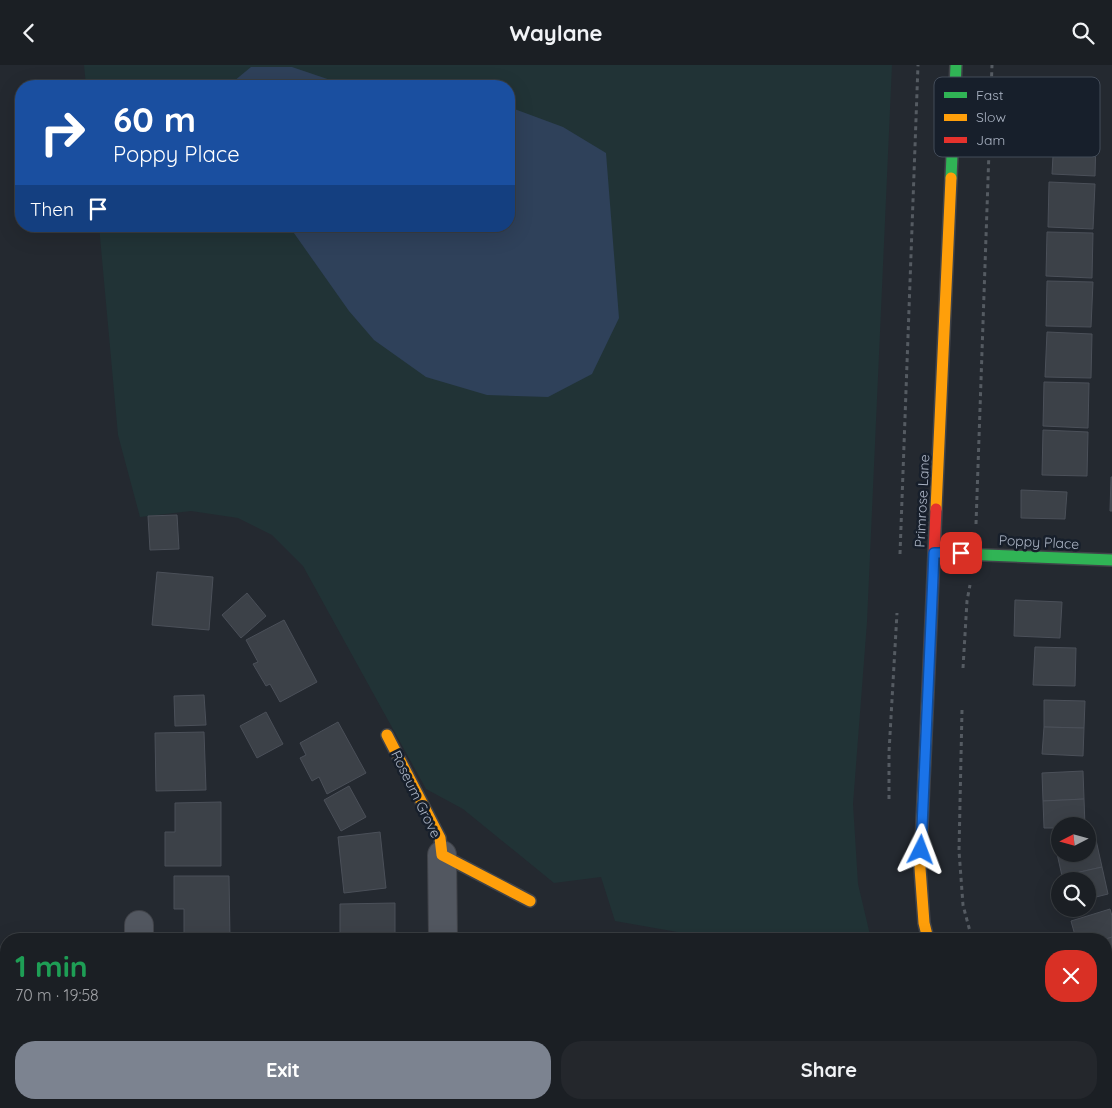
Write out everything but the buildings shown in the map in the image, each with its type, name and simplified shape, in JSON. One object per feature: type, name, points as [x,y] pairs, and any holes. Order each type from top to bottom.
[{"type":"street","name":"Primrose Lane","points":[[926,933],[920,868],[952,157]]},
{"type":"street","name":"Poppy Place","points":[[934,553],[975,553],[1112,560]]},
{"type":"street","name":"Roseum Grove","points":[[387,735],[440,838],[443,933]]},
{"type":"street","name":"Roseum Grove","points":[[442,855],[530,901]]},
{"type":"path","points":[[900,557],[918,65]]},
{"type":"path","points":[[963,675],[967,601],[975,553],[989,157]]},
{"type":"path","points":[[888,809],[897,606]]},
{"type":"path","points":[[962,703],[959,851],[962,905],[970,933]]},
{"type":"shaded area","points":[[84,65],[892,65],[867,622],[853,804],[858,884],[870,933],[683,933],[615,921],[601,877],[554,883],[463,809],[426,789],[303,566],[272,535],[238,518],[191,511],[140,517],[118,435],[100,232],[515,232],[515,80],[85,80]]},
{"type":"water","points":[[251,67],[292,67],[330,80],[235,80]]},
{"type":"water","points":[[515,109],[563,127],[606,153],[619,318],[592,374],[548,397],[487,395],[426,377],[374,340],[349,311],[293,232],[515,232]]},
{"type":"traffic: fast","points":[[955,77],[956,65]]},
{"type":"traffic: fast","points":[[951,178],[952,157]]},
{"type":"traffic: fast","points":[[934,553],[1112,560]]},
{"type":"traffic: slow","points":[[936,509],[951,178]]},
{"type":"traffic: slow","points":[[926,933],[920,868],[928,690]]},
{"type":"traffic: slow","points":[[387,735],[440,838],[442,855],[530,901]]},
{"type":"traffic: jam","points":[[928,690],[936,509]]},
{"type":"route","points":[[921,850],[934,553],[961,553]]}]
